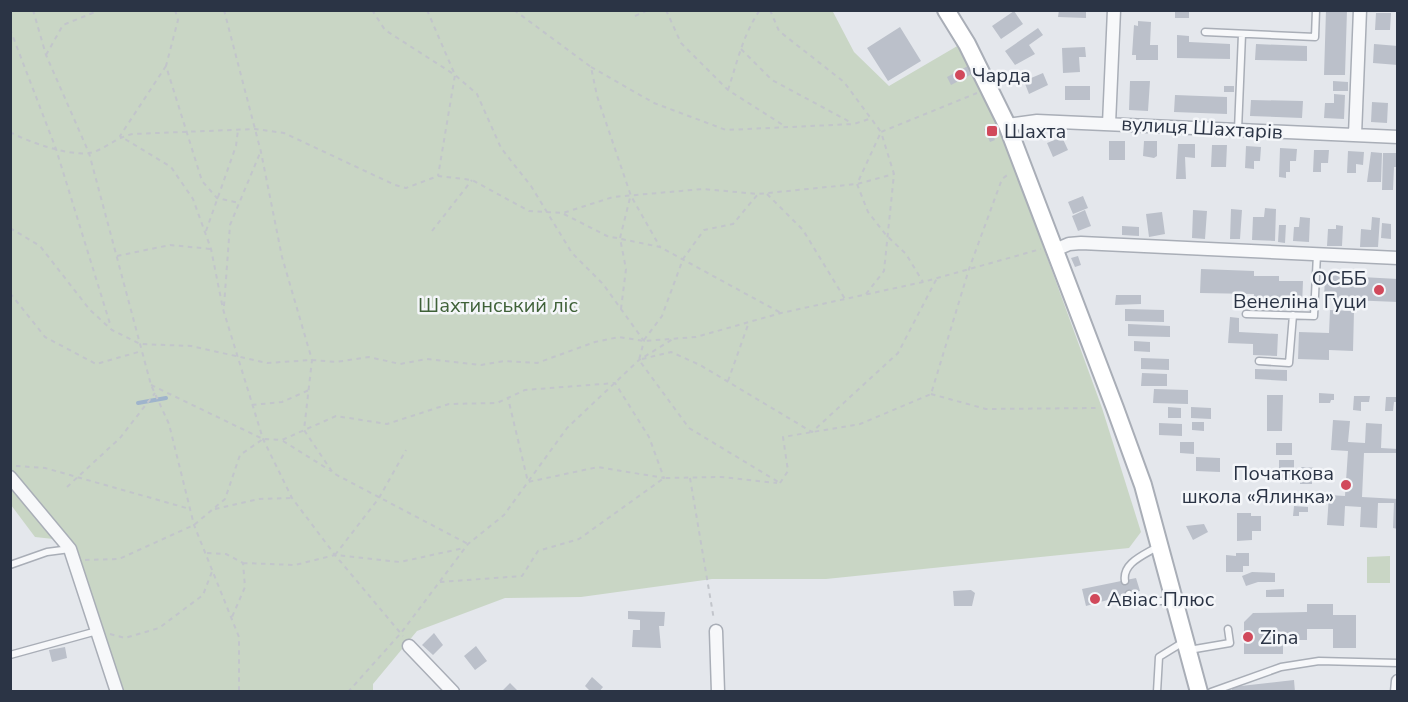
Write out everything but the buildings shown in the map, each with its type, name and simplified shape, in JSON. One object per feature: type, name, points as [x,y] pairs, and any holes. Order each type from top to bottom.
[{"type":"street","points":[[946,10],[990,87],[1007,125],[1048,249],[1115,408],[1143,485],[1199,692]]},
{"type":"street","points":[[1109,124],[1114,10]]},
{"type":"street","points":[[1355,135],[1360,10]]},
{"type":"street","name":"вулиця Шахтарів","points":[[1007,125],[1037,121],[1398,137]]},
{"type":"street","points":[[1048,249],[1081,243],[1398,258]]},
{"type":"street","points":[[10,477],[72,555],[117,692]]},
{"type":"street","points":[[716,632],[718,692]]},
{"type":"street","points":[[409,646],[453,692]]},
{"type":"street","points":[[1397,692],[1398,681]]},
{"type":"lane","points":[[1205,32],[1315,36],[1316,10]]},
{"type":"lane","points":[[1238,130],[1242,34]]},
{"type":"lane","points":[[1246,314],[1314,316],[1317,254]]},
{"type":"lane","points":[[1259,361],[1289,363],[1293,315]]},
{"type":"lane","points":[[1125,581],[1126,569],[1160,545]]},
{"type":"lane","points":[[10,565],[46,552],[72,555]]},
{"type":"lane","points":[[1129,594],[1132,600],[1139,603],[1175,600]]},
{"type":"lane","points":[[1157,692],[1158,657],[1187,645],[1230,643],[1228,629]]},
{"type":"lane","points":[[10,655],[98,630]]},
{"type":"lane","points":[[1210,692],[1281,667],[1319,661],[1398,663]]},
{"type":"path","points":[[33,10],[46,55],[90,153],[151,385],[169,424],[194,525],[239,637],[239,692]]},
{"type":"path","points":[[46,55],[63,25],[100,10]]},
{"type":"path","points":[[120,136],[166,66],[178,20],[175,10]]},
{"type":"path","points":[[225,10],[261,152],[282,256],[312,360],[304,430],[333,473]]},
{"type":"path","points":[[372,10],[385,30],[455,75],[477,94],[501,148],[531,186],[572,253],[603,284],[644,340]]},
{"type":"path","points":[[428,10],[455,75],[438,176]]},
{"type":"path","points":[[514,10],[591,67],[654,103],[726,130],[854,124],[872,118]]},
{"type":"path","points":[[635,16],[648,10]]},
{"type":"path","points":[[666,10],[681,43],[728,90],[785,126]]},
{"type":"path","points":[[728,90],[741,49],[752,22],[760,10]]},
{"type":"path","points":[[770,10],[779,31],[844,82],[881,132],[894,174],[884,271],[866,295]]},
{"type":"path","points":[[10,29],[56,149],[112,330]]},
{"type":"path","points":[[741,49],[772,80],[854,124]]},
{"type":"path","points":[[166,66],[202,181],[217,198],[239,203]]},
{"type":"path","points":[[591,67],[597,96],[631,196],[660,247]]},
{"type":"path","points":[[923,282],[906,254],[886,236],[868,212],[857,184],[881,132],[990,87]]},
{"type":"path","points":[[10,132],[23,140],[56,149],[90,153],[120,136],[255,129],[284,133],[406,188],[438,176],[472,180],[529,211],[548,213],[563,213],[613,197],[704,189],[758,194],[857,184],[894,174]]},
{"type":"path","points":[[206,231],[236,146],[238,130]]},
{"type":"path","points":[[120,136],[171,167],[193,199],[206,231],[224,309],[263,439],[292,498],[409,646]]},
{"type":"path","points":[[224,309],[230,225],[261,152]]},
{"type":"path","points":[[932,394],[969,269],[1002,179],[1021,164]]},
{"type":"path","points":[[432,231],[472,180]]},
{"type":"path","points":[[766,193],[803,230],[845,299]]},
{"type":"path","points":[[639,360],[644,340],[662,316],[683,259],[704,230],[733,224],[758,194]]},
{"type":"path","points":[[621,309],[626,269],[620,238],[631,196]]},
{"type":"path","points":[[563,213],[607,236],[660,247],[781,313]]},
{"type":"path","points":[[10,228],[40,246],[90,310],[112,330],[140,344],[191,346],[267,363],[312,360],[336,362],[369,357],[400,364],[427,359],[481,365],[505,361],[537,363],[595,342],[619,337],[644,340],[696,337],[781,313],[923,282],[938,276],[1048,249]]},
{"type":"path","points":[[117,256],[170,245],[211,249]]},
{"type":"path","points":[[812,432],[898,353],[938,276]]},
{"type":"path","points":[[10,293],[45,337],[96,364],[142,351]]},
{"type":"path","points":[[728,382],[749,322]]},
{"type":"path","points":[[348,692],[401,633],[464,548],[504,515],[567,428],[639,360],[676,338]]},
{"type":"path","points":[[639,360],[671,352],[728,382],[812,432]]},
{"type":"path","points":[[639,360],[689,428],[780,483]]},
{"type":"path","points":[[151,385],[263,439],[282,440],[336,416],[387,424],[449,404],[497,403],[525,390],[615,383]]},
{"type":"path","points":[[615,383],[648,437],[664,478]]},
{"type":"path","points":[[252,405],[282,402],[309,390]]},
{"type":"path","points":[[67,487],[75,477],[120,438],[155,393]]},
{"type":"path","points":[[780,483],[788,471],[783,437],[860,424],[932,394],[986,409],[1115,408]]},
{"type":"path","points":[[508,398],[528,482]]},
{"type":"path","points":[[72,555],[118,559],[194,525],[225,499],[240,455],[263,439]]},
{"type":"path","points":[[282,440],[333,473],[468,544]]},
{"type":"path","points":[[335,555],[379,498],[406,450]]},
{"type":"path","points":[[10,465],[45,468],[190,509]]},
{"type":"path","points":[[528,482],[598,467],[664,478],[721,477],[780,483]]},
{"type":"path","points":[[439,582],[522,576],[538,550],[579,539],[664,478]]},
{"type":"path","points":[[690,478],[716,632]]},
{"type":"path","points":[[213,509],[259,499],[292,498]]},
{"type":"path","points":[[207,553],[226,554],[243,563],[295,566],[335,555],[400,562],[464,548]]},
{"type":"path","points":[[232,617],[245,587],[243,563]]},
{"type":"path","points":[[98,630],[125,638],[159,628],[203,596],[213,568]]},
{"type":"green space","name":"Шахтинський ліс","points":[[832,10],[854,52],[889,86],[959,45],[997,120],[1102,408],[1141,532],[1129,548],[826,579],[712,579],[581,597],[505,598],[417,631],[373,684],[373,691],[122,692],[72,541],[35,537],[11,505],[11,11]]},
{"type":"green space","points":[[1390,556],[1390,583],[1367,583],[1367,557]]},
{"type":"waterway","points":[[138,403],[166,398]]},
{"type":"place","name":"Чарда","points":[[960,75]]},
{"type":"place","name":"Шахта","points":[[992,131]]},
{"type":"place","name":"ОСББ Венеліна Гуци","points":[[1379,290]]},
{"type":"place","name":"Початкова школа «Ялинка»","points":[[1346,485]]},
{"type":"place","name":"Авіас Плюс","points":[[1095,599]]},
{"type":"place","name":"Zina","points":[[1248,637]]}]
